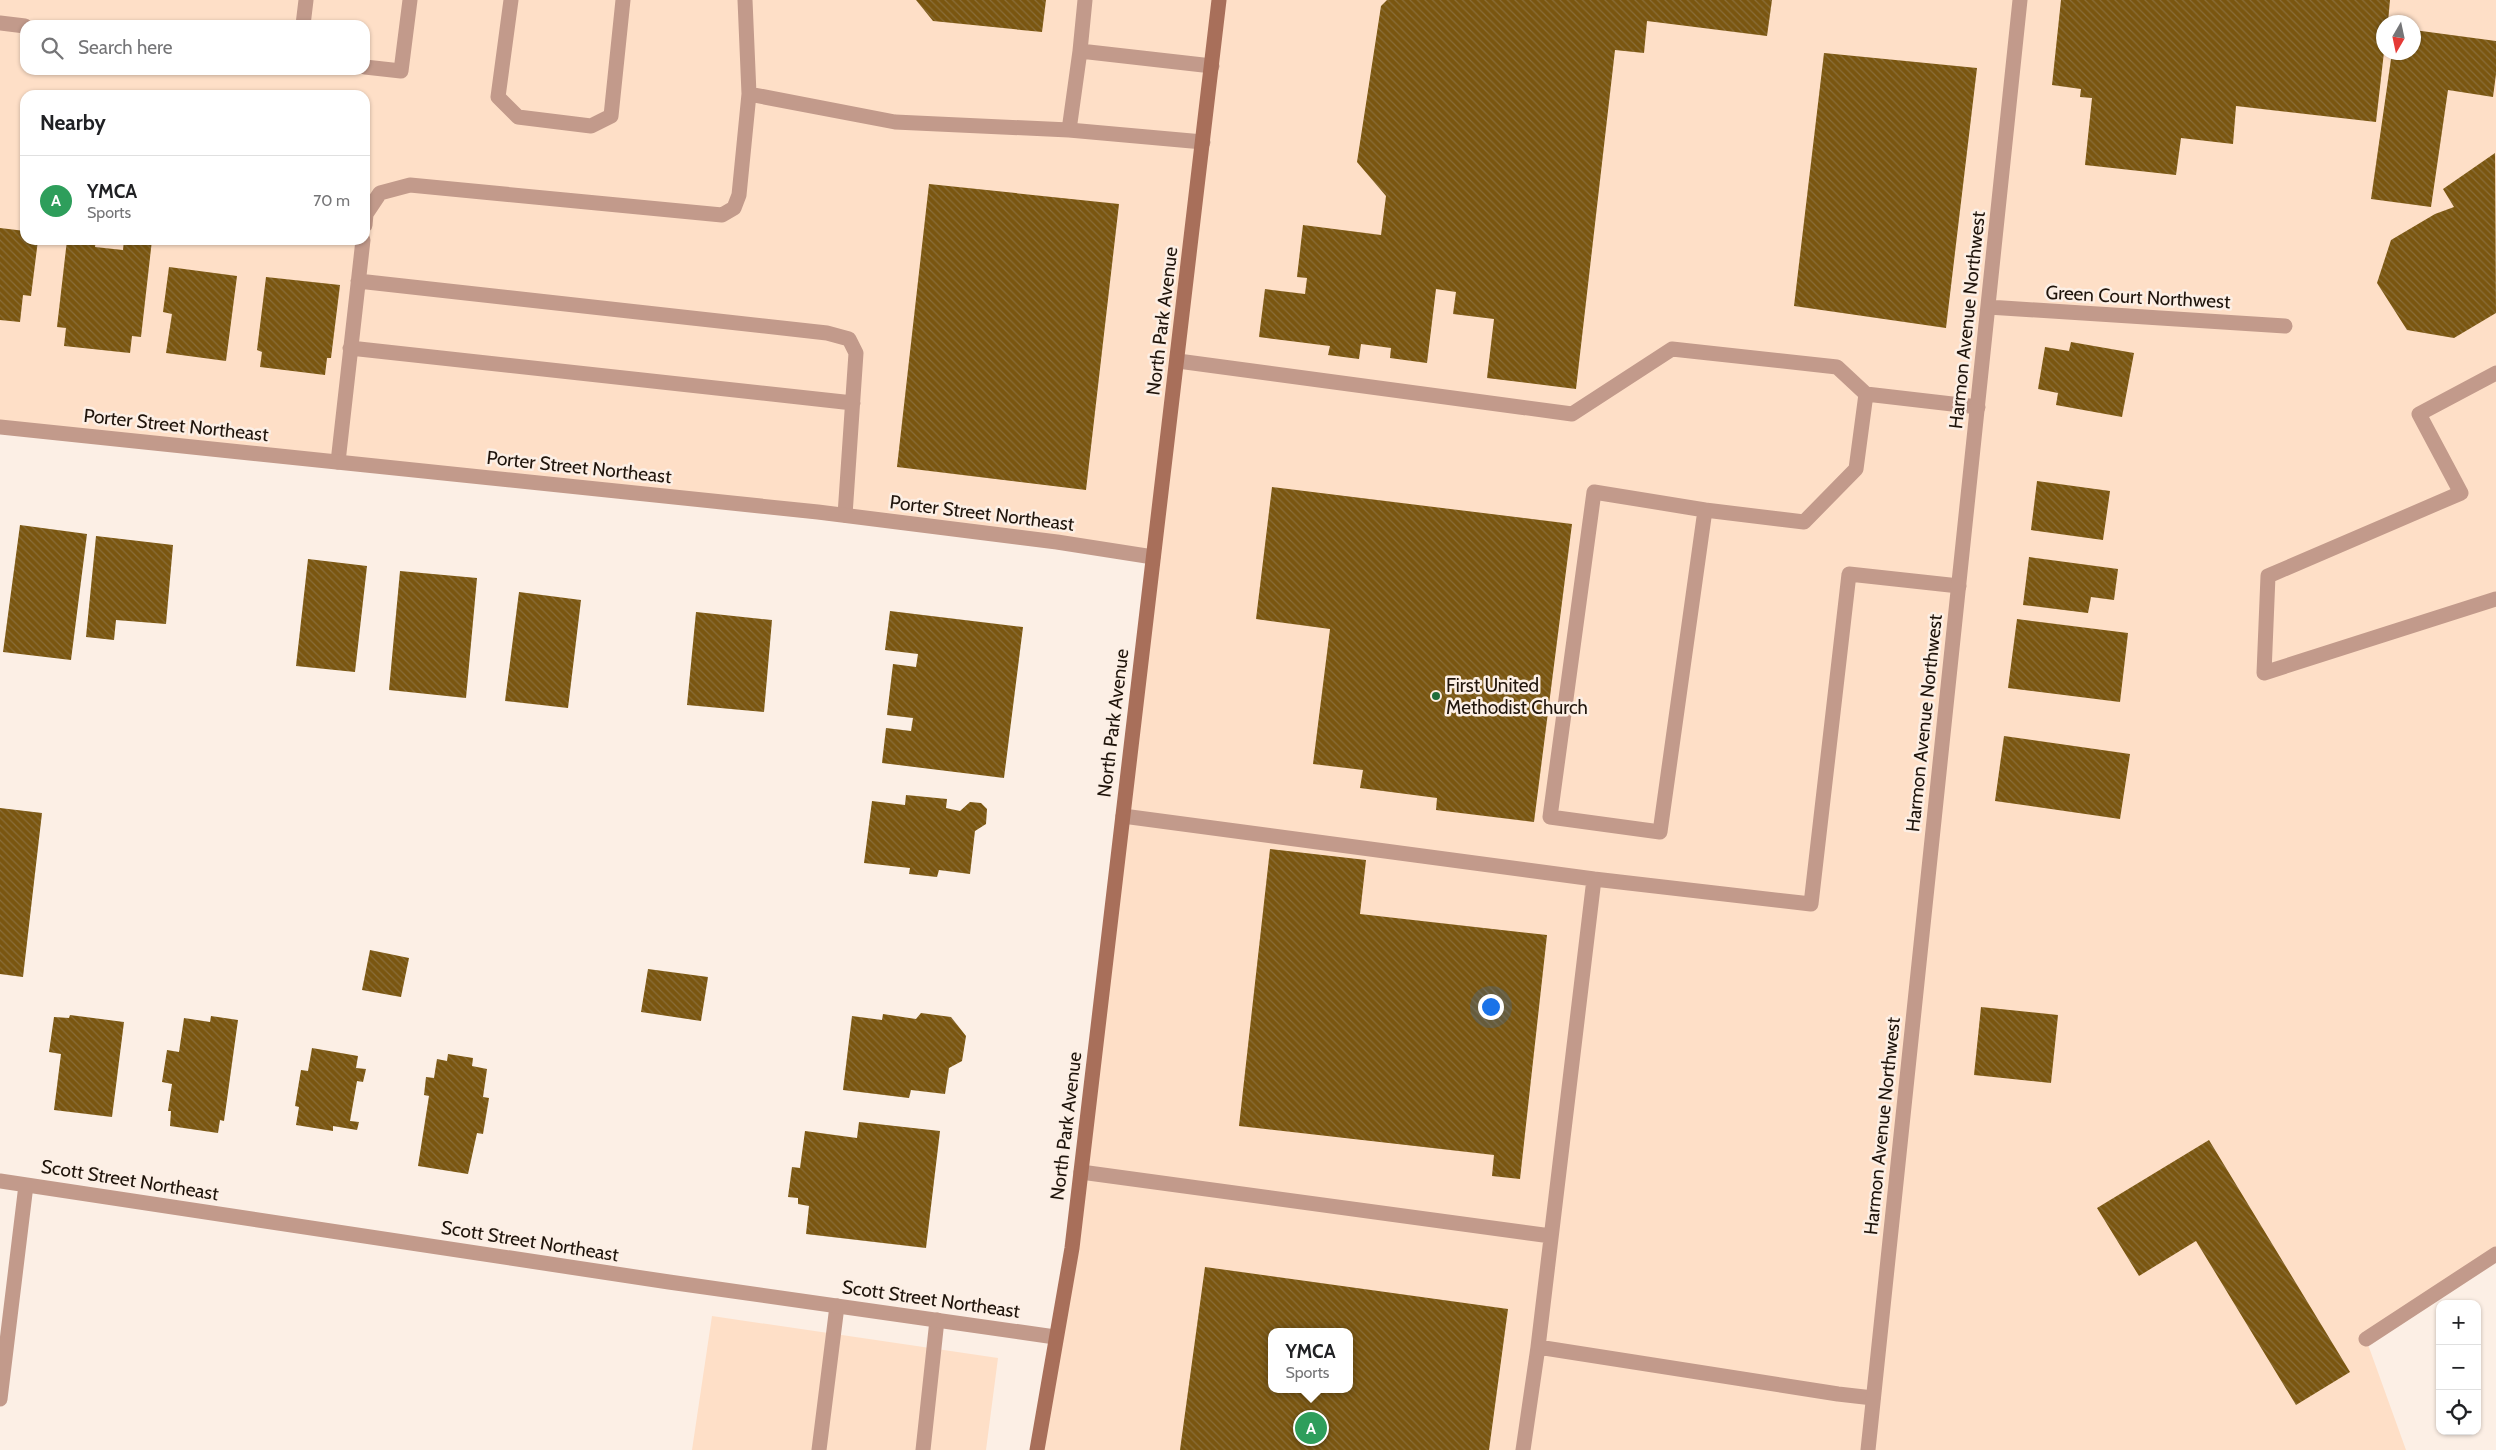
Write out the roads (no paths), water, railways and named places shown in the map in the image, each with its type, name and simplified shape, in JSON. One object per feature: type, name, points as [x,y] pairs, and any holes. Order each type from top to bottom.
[{"type":"street","points":[[304,20],[306,0]]},
{"type":"street","points":[[370,68],[401,71],[410,0]]},
{"type":"street","points":[[511,0],[498,97],[518,117],[591,126],[611,116],[623,0]]},
{"type":"street","points":[[370,208],[380,193],[410,185],[722,215],[734,208],[739,195],[749,94],[745,0]]},
{"type":"street","points":[[1069,130],[1085,0]]},
{"type":"street","name":"North Park Avenue","points":[[1037,1450],[1055,1337],[1072,1248],[1122,816],[1178,361],[1219,0]]},
{"type":"street","name":"Harmon Avenue Northwest","points":[[1868,1450],[2020,0]]},
{"type":"street","points":[[0,23],[20,25]]},
{"type":"street","points":[[1080,50],[1212,66]]},
{"type":"street","points":[[749,94],[895,122],[1069,130],[1203,142]]},
{"type":"street","points":[[338,462],[362,245]]},
{"type":"street","points":[[358,281],[834,335],[850,339],[856,353],[845,515]]},
{"type":"street","name":"Green Court Northwest","points":[[1988,307],[2285,326]]},
{"type":"street","points":[[350,348],[853,403]]},
{"type":"street","points":[[1178,361],[1572,414],[1672,349],[1837,367],[1866,394],[1978,407]]},
{"type":"street","points":[[2496,374],[2419,414],[2461,493],[2268,576],[2264,673],[2496,599]]},
{"type":"street","points":[[1705,510],[1660,832],[1550,817],[1594,492],[1705,510],[1804,522],[1856,469],[1866,394]]},
{"type":"street","name":"Porter Street Northeast","points":[[0,427],[845,515],[1057,542],[1153,557]]},
{"type":"street","points":[[1122,816],[1594,878],[1811,904],[1849,574],[1959,586]]},
{"type":"street","points":[[1523,1450],[1538,1347],[1594,878]]},
{"type":"street","points":[[1081,1172],[1551,1236]]},
{"type":"street","name":"Scott Street Northeast","points":[[0,1181],[1055,1337]]},
{"type":"street","points":[[0,1399],[26,1185]]},
{"type":"street","points":[[2366,1339],[2496,1254]]},
{"type":"street","points":[[819,1450],[837,1306]]},
{"type":"street","points":[[923,1450],[937,1320]]},
{"type":"street","points":[[1538,1347],[1873,1398]]},
{"type":"place","name":"First United Methodist Church","points":[[1436,696]]},
{"type":"place","name":"YMCA","points":[[1311,1428]]}]
